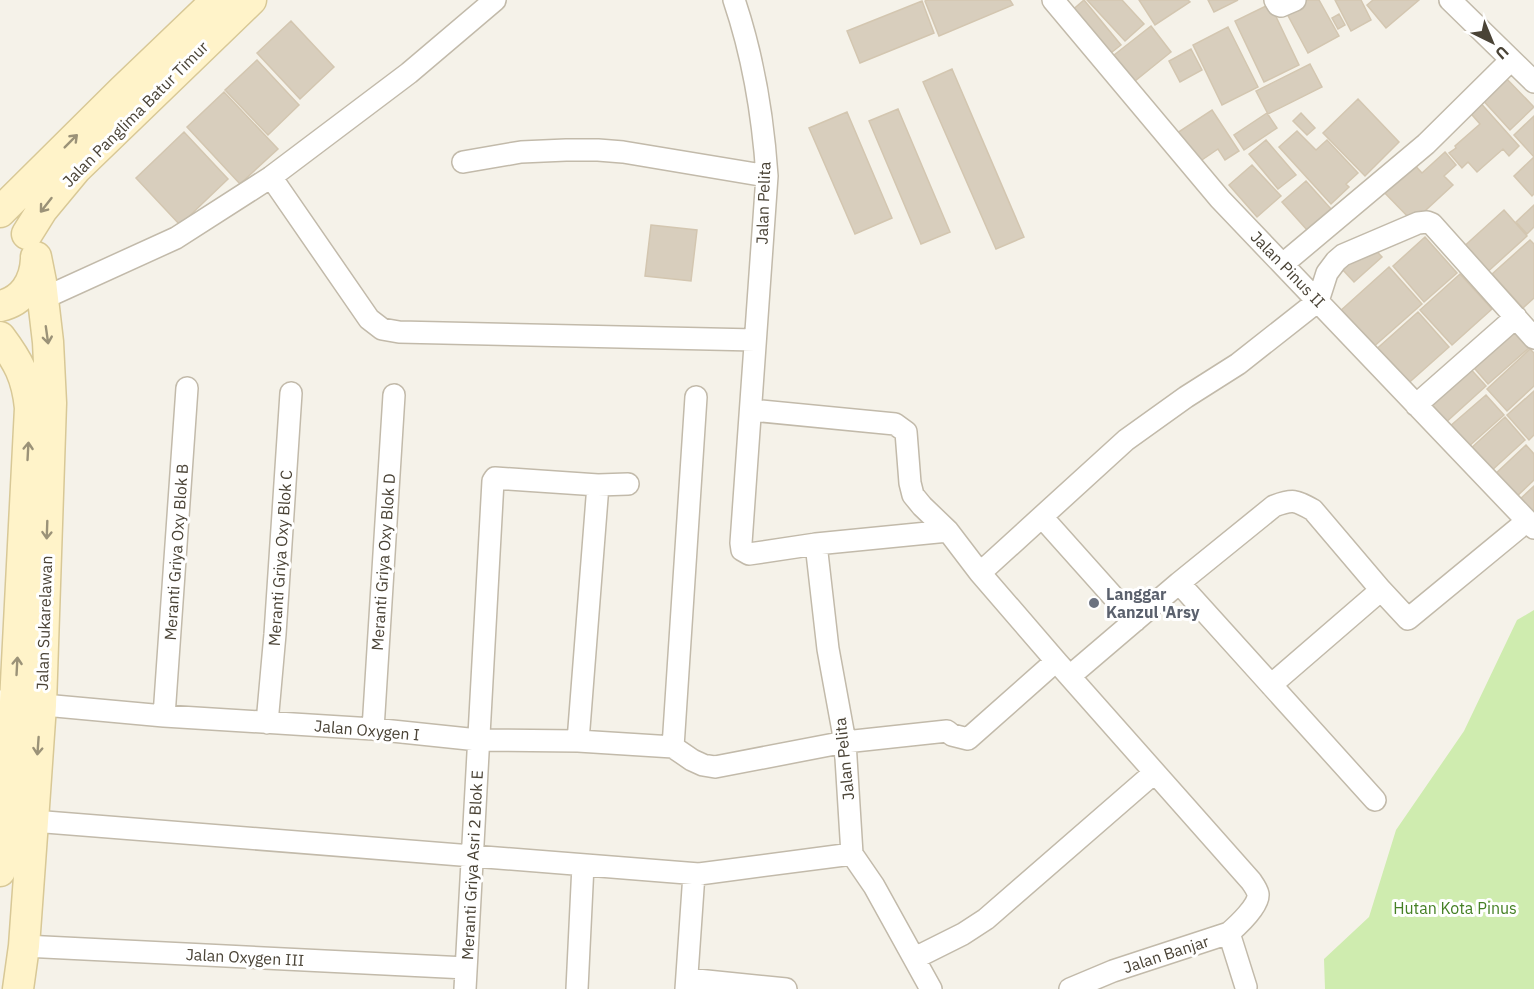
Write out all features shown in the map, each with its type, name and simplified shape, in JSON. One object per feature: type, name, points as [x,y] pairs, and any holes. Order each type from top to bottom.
[{"type":"main road","name":"Jalan Panglima Batur Timur","points":[[0,212],[217,0]]},
{"type":"main road","name":"Jalan Panglima Batur Timur","points":[[32,245],[42,210],[76,169],[250,0]]},
{"type":"main road","points":[[0,218],[18,225],[32,245],[36,272],[30,286],[20,297],[7,305],[0,306]]},
{"type":"main road","name":"Jalan Sukarelawan","points":[[0,871],[51,403],[50,360],[41,282],[32,245]]},
{"type":"main road","name":"Jalan Sukarelawan","points":[[0,337],[12,352],[22,371],[28,389],[30,408],[19,702],[33,821],[24,946],[18,989]]},
{"type":"street","points":[[42,299],[176,238],[271,177],[410,73],[495,0]]},
{"type":"street","name":"Jalan Pelita","points":[[734,0],[744,32],[764,137],[766,176],[741,543],[742,550],[749,554],[816,544],[828,649],[845,742],[852,854]]},
{"type":"street","name":"Jalan Pinus II","points":[[1053,0],[1220,199],[1531,525]]},
{"type":"street","points":[[1275,0],[1281,6],[1295,0]]},
{"type":"street","points":[[1450,0],[1534,82]]},
{"type":"street","points":[[1282,264],[1426,144],[1511,60]]},
{"type":"street","points":[[463,162],[521,153],[598,150],[623,152],[766,176]]},
{"type":"street","points":[[271,177],[369,319],[382,329],[399,332],[755,340]]},
{"type":"street","points":[[980,573],[1126,440],[1186,397],[1238,364],[1318,301],[1327,273],[1343,255],[1418,223],[1432,224],[1533,334]]},
{"type":"street","points":[[1416,405],[1516,317]]},
{"type":"street","name":"Meranti Griya Oxy Blok B","points":[[164,716],[187,388]]},
{"type":"street","name":"Meranti Griya Oxy Blok C","points":[[267,723],[291,393]]},
{"type":"street","name":"Meranti Griya Oxy Blok D","points":[[373,729],[394,395]]},
{"type":"street","points":[[673,747],[696,397]]},
{"type":"street","points":[[751,410],[895,424],[906,432],[913,495],[948,531],[980,573],[1251,881],[1258,892],[1257,900],[1242,921],[1229,933],[1246,987]]},
{"type":"street","name":"Meranti Griya Asri 2 Blok E","points":[[465,989],[493,481],[497,478],[598,484]]},
{"type":"street","points":[[578,741],[598,484],[628,484]]},
{"type":"street","points":[[845,742],[947,732],[968,739],[1063,668],[1135,621],[1274,506],[1288,501],[1299,502],[1313,510],[1408,619],[1531,525]]},
{"type":"street","points":[[1042,518],[1135,621]]},
{"type":"street","points":[[816,544],[948,531]]},
{"type":"street","points":[[1179,583],[1375,800]]},
{"type":"street","points":[[1271,685],[1381,590]]},
{"type":"street","name":"Jalan Oxygen I","points":[[19,702],[164,716],[373,729],[478,740],[578,741],[673,747],[698,763],[715,767],[845,742]]},
{"type":"street","points":[[915,958],[963,934],[986,919],[1154,772]]},
{"type":"street","points":[[33,821],[694,874],[852,854],[874,886],[931,989]]},
{"type":"street","points":[[577,989],[583,865]]},
{"type":"street","points":[[694,874],[687,984],[786,989]]},
{"type":"street","name":"Jalan Banjar","points":[[1070,989],[1113,971],[1229,933]]},
{"type":"street","name":"Jalan Oxygen III","points":[[24,946],[466,968]]},
{"type":"green space","name":"Hutan Kota Pinus","points":[[1534,610],[1534,989],[1325,989],[1324,959],[1369,917],[1396,830],[1464,731],[1517,620]]},
{"type":"building","points":[[1010,0],[1013,5],[939,36],[925,1]]},
{"type":"building","points":[[1084,0],[1121,45],[1107,56],[1070,12]]},
{"type":"building","points":[[1087,0],[1122,0],[1144,24],[1125,41]]},
{"type":"building","points":[[1139,0],[1188,0],[1190,2],[1155,25]]},
{"type":"building","points":[[1208,0],[1238,0],[1214,12]]},
{"type":"building","points":[[1303,0],[1319,0],[1339,36],[1308,53],[1285,10]]},
{"type":"building","points":[[1335,0],[1361,0],[1371,20],[1351,31]]},
{"type":"building","points":[[1373,0],[1419,0],[1386,28],[1367,5]]},
{"type":"building","points":[[922,1],[934,33],[860,63],[847,31]]},
{"type":"building","points":[[1270,4],[1299,65],[1264,82],[1235,21]]},
{"type":"building","points":[[1339,14],[1345,25],[1338,29],[1332,18]]},
{"type":"building","points":[[291,21],[334,67],[300,99],[257,53]]},
{"type":"building","points":[[1151,26],[1171,52],[1135,81],[1114,55]]},
{"type":"building","points":[[1228,27],[1258,87],[1222,105],[1193,45]]},
{"type":"building","points":[[1191,49],[1202,70],[1180,82],[1169,61]]},
{"type":"building","points":[[257,60],[299,105],[268,135],[225,90]]},
{"type":"building","points":[[1310,64],[1322,87],[1268,114],[1256,91]]},
{"type":"building","points":[[952,69],[1024,237],[996,249],[923,82]]},
{"type":"building","points":[[1502,74],[1534,107],[1510,130],[1479,96]]},
{"type":"building","points":[[224,92],[278,149],[240,184],[187,127]]},
{"type":"building","points":[[1358,99],[1399,142],[1365,176],[1323,133]]},
{"type":"building","points":[[1477,99],[1519,146],[1509,156],[1503,149],[1477,172],[1468,162],[1462,168],[1449,153],[1480,124],[1466,108]]},
{"type":"building","points":[[898,109],[950,232],[921,244],[869,121]]},
{"type":"building","points":[[1212,110],[1239,151],[1225,160],[1218,149],[1196,164],[1177,133]]},
{"type":"building","points":[[847,112],[892,218],[855,234],[809,128]]},
{"type":"building","points":[[1267,113],[1277,128],[1244,150],[1234,135]]},
{"type":"building","points":[[1301,113],[1315,128],[1307,135],[1293,121]]},
{"type":"building","points":[[1534,116],[1534,157],[1514,135]]},
{"type":"building","points":[[1297,131],[1316,150],[1327,140],[1358,173],[1346,184],[1349,187],[1331,204],[1279,147]]},
{"type":"building","points":[[184,132],[228,179],[180,225],[136,178]]},
{"type":"building","points":[[1266,140],[1296,175],[1278,189],[1249,154]]},
{"type":"building","points":[[1445,152],[1456,165],[1444,176],[1453,185],[1413,222],[1380,188],[1410,160],[1422,173]]},
{"type":"building","points":[[1534,157],[1534,194],[1532,196],[1514,176]]},
{"type":"building","points":[[1252,165],[1281,196],[1257,217],[1229,185]]},
{"type":"building","points":[[1306,181],[1331,209],[1307,230],[1282,202]]},
{"type":"building","points":[[1534,205],[1534,227],[1527,234],[1516,222]]},
{"type":"building","points":[[1504,210],[1527,236],[1483,276],[1460,250]]},
{"type":"building","points":[[651,225],[697,230],[691,281],[645,276]]},
{"type":"building","points":[[1425,237],[1457,273],[1424,302],[1393,266]]},
{"type":"building","points":[[1530,240],[1534,244],[1534,298],[1523,308],[1492,274]]},
{"type":"building","points":[[1370,244],[1382,257],[1354,282],[1342,269]]},
{"type":"building","points":[[1389,267],[1422,304],[1371,349],[1339,312]]},
{"type":"building","points":[[1460,274],[1492,309],[1452,345],[1420,310]]},
{"type":"building","points":[[1418,312],[1449,347],[1403,388],[1372,353]]},
{"type":"building","points":[[1511,325],[1530,347],[1488,384],[1469,362]]},
{"type":"building","points":[[1530,349],[1534,353],[1534,386],[1507,411],[1487,389]]},
{"type":"building","points":[[1466,364],[1486,386],[1443,425],[1423,403]]},
{"type":"building","points":[[1534,391],[1534,435],[1529,440],[1507,415]]},
{"type":"building","points":[[1486,395],[1504,415],[1467,448],[1449,427]]},
{"type":"building","points":[[1505,417],[1525,440],[1489,473],[1469,450]]},
{"type":"building","points":[[1526,445],[1534,454],[1534,480],[1514,499],[1493,476]]},
{"type":"building","points":[[1534,486],[1534,519],[1518,501]]},
{"type":"place","name":"Langgar Kanzul 'Arsy","points":[[1094,603]]}]
